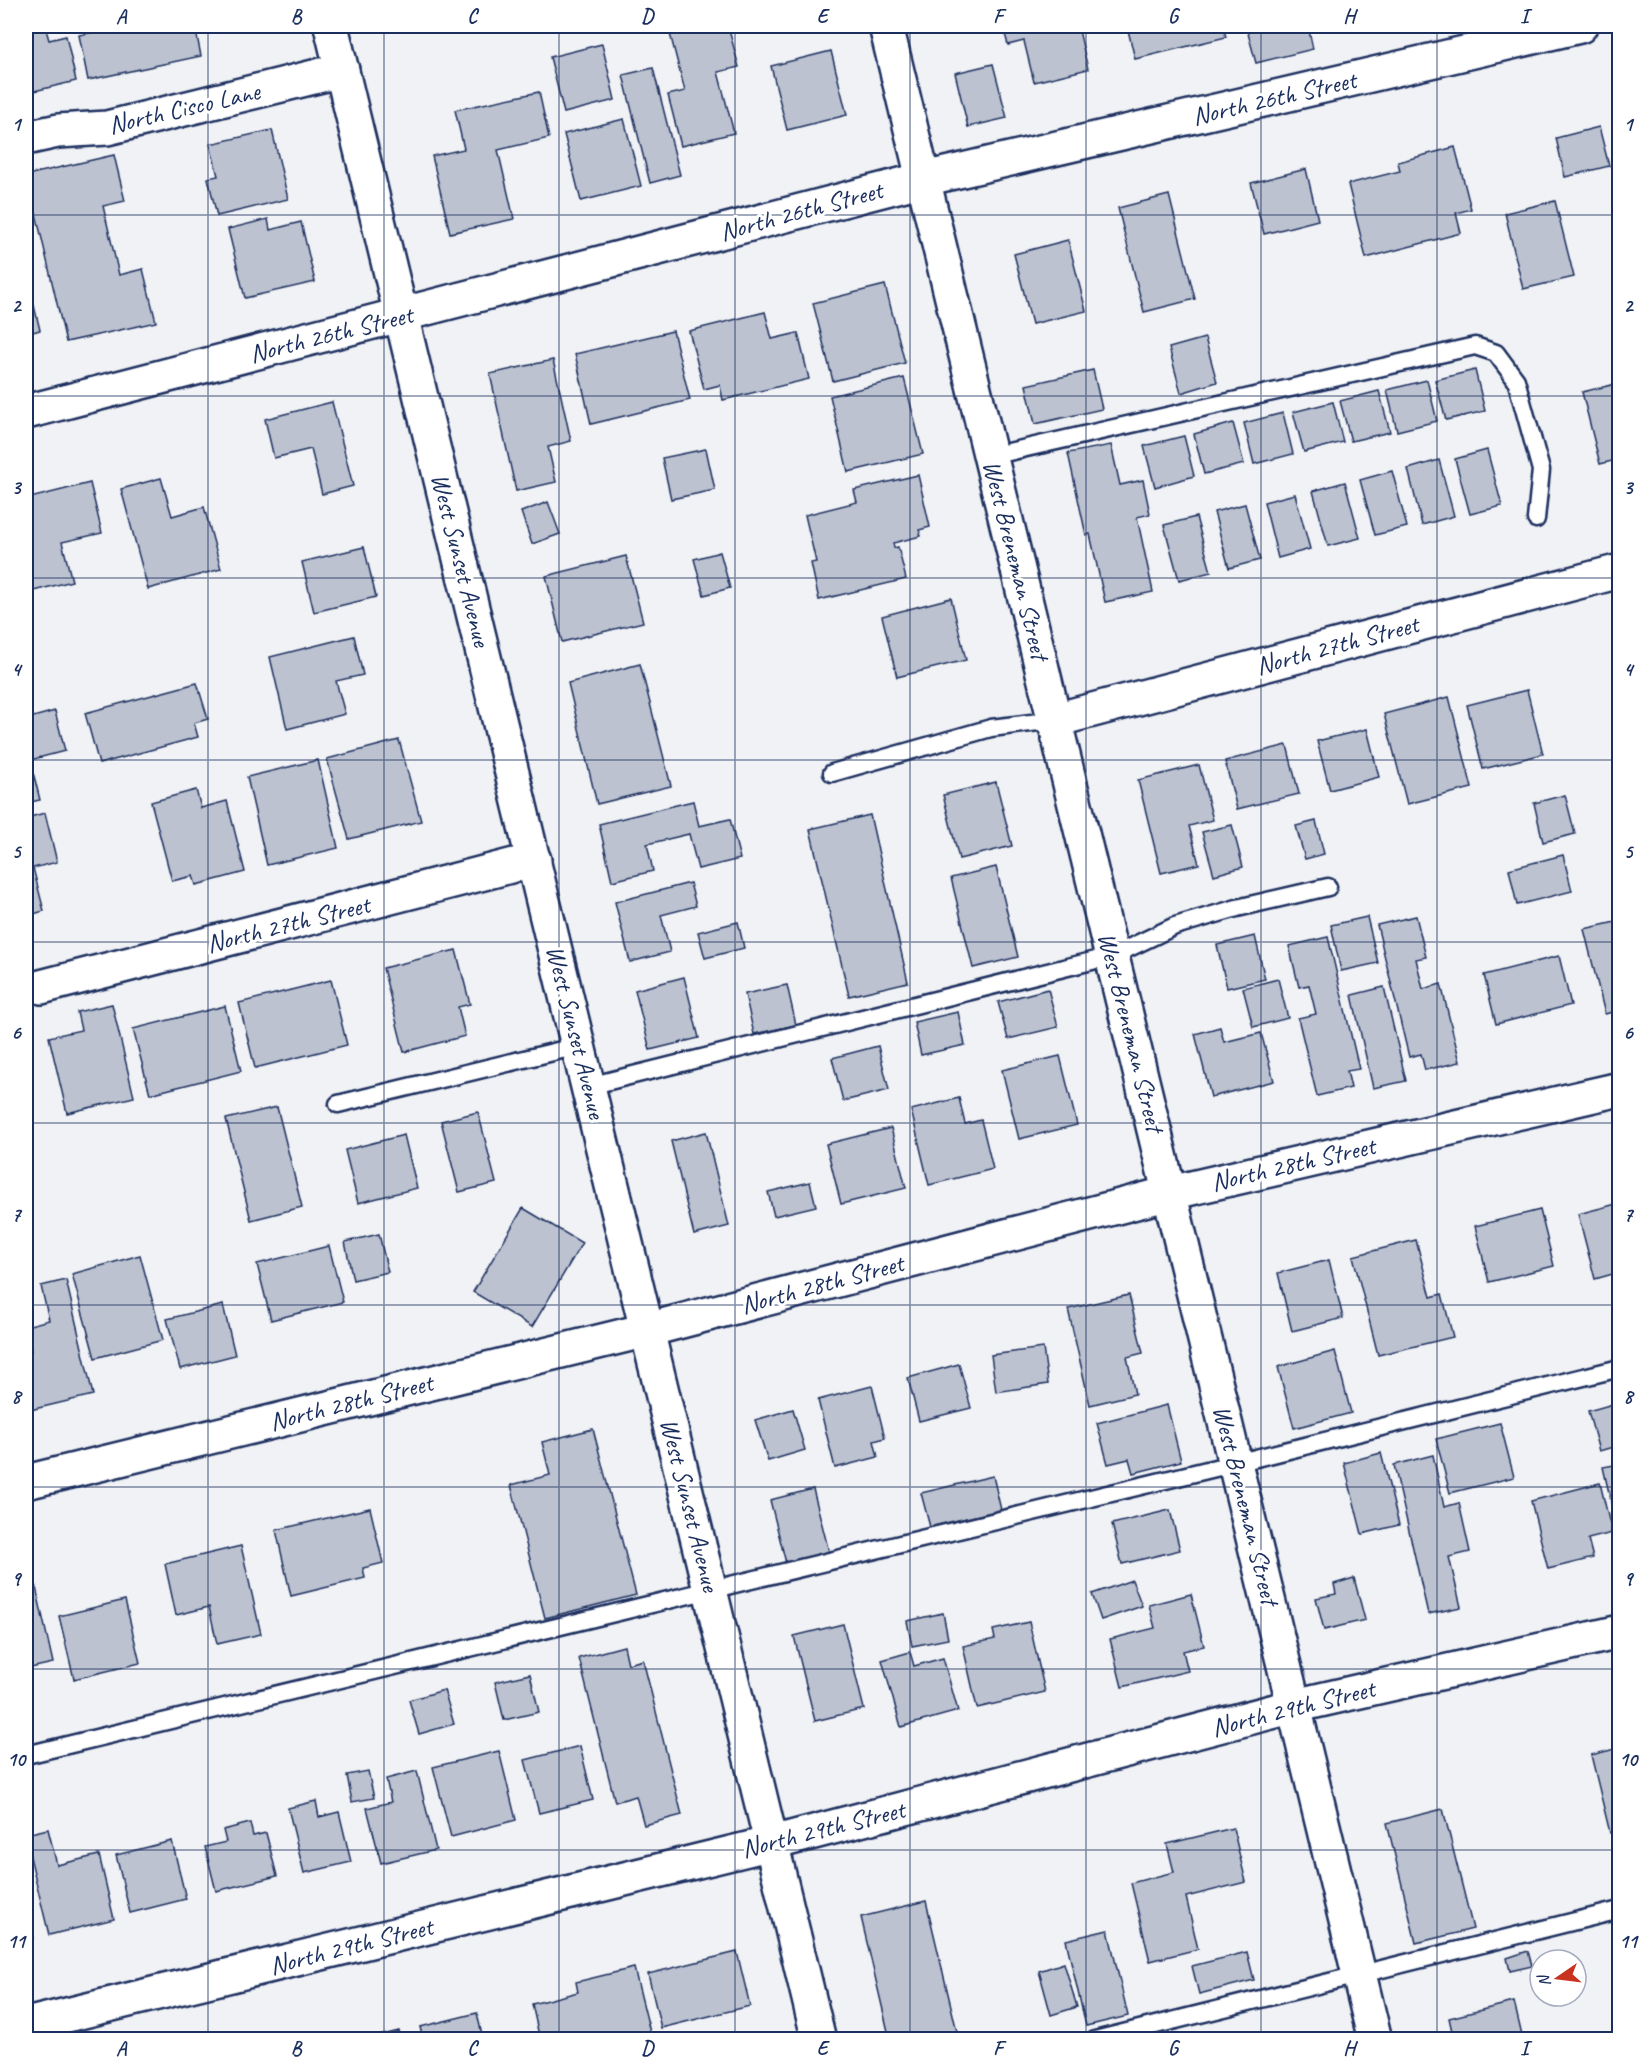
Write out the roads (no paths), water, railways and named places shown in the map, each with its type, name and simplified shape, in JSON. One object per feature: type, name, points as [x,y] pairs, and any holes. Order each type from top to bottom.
[{"type":"street","name":"West Sunset Avenue","points":[[331,26],[819,2040]]},
{"type":"street","name":"West Breneman Street","points":[[886,26],[1375,2040]]},
{"type":"street","name":"North 26th Street","points":[[26,412],[924,179],[1580,26]]},
{"type":"street","name":"North Cisco Lane","points":[[26,138],[58,131],[106,128],[342,70]]},
{"type":"street","name":"North 27th Street","points":[[1055,720],[1620,571]]},
{"type":"street","name":"North 27th Street","points":[[41,987],[534,860]]},
{"type":"street","name":"North 28th Street","points":[[26,1482],[647,1330],[1170,1192],[1620,1089]]},
{"type":"street","name":"North 29th Street","points":[[26,2025],[772,1843],[1294,1706],[1620,1632]]},
{"type":"lane","points":[[991,456],[1475,345],[1496,353],[1516,380],[1541,470],[1536,519]]},
{"type":"lane","points":[[832,773],[990,729],[1055,720]]},
{"type":"lane","points":[[589,1086],[1112,956],[1175,926],[1237,908],[1328,887]]},
{"type":"lane","points":[[338,1104],[579,1046]]},
{"type":"lane","points":[[26,1755],[1236,1464],[1620,1368]]},
{"type":"lane","points":[[1095,2040],[1620,1910]]}]
